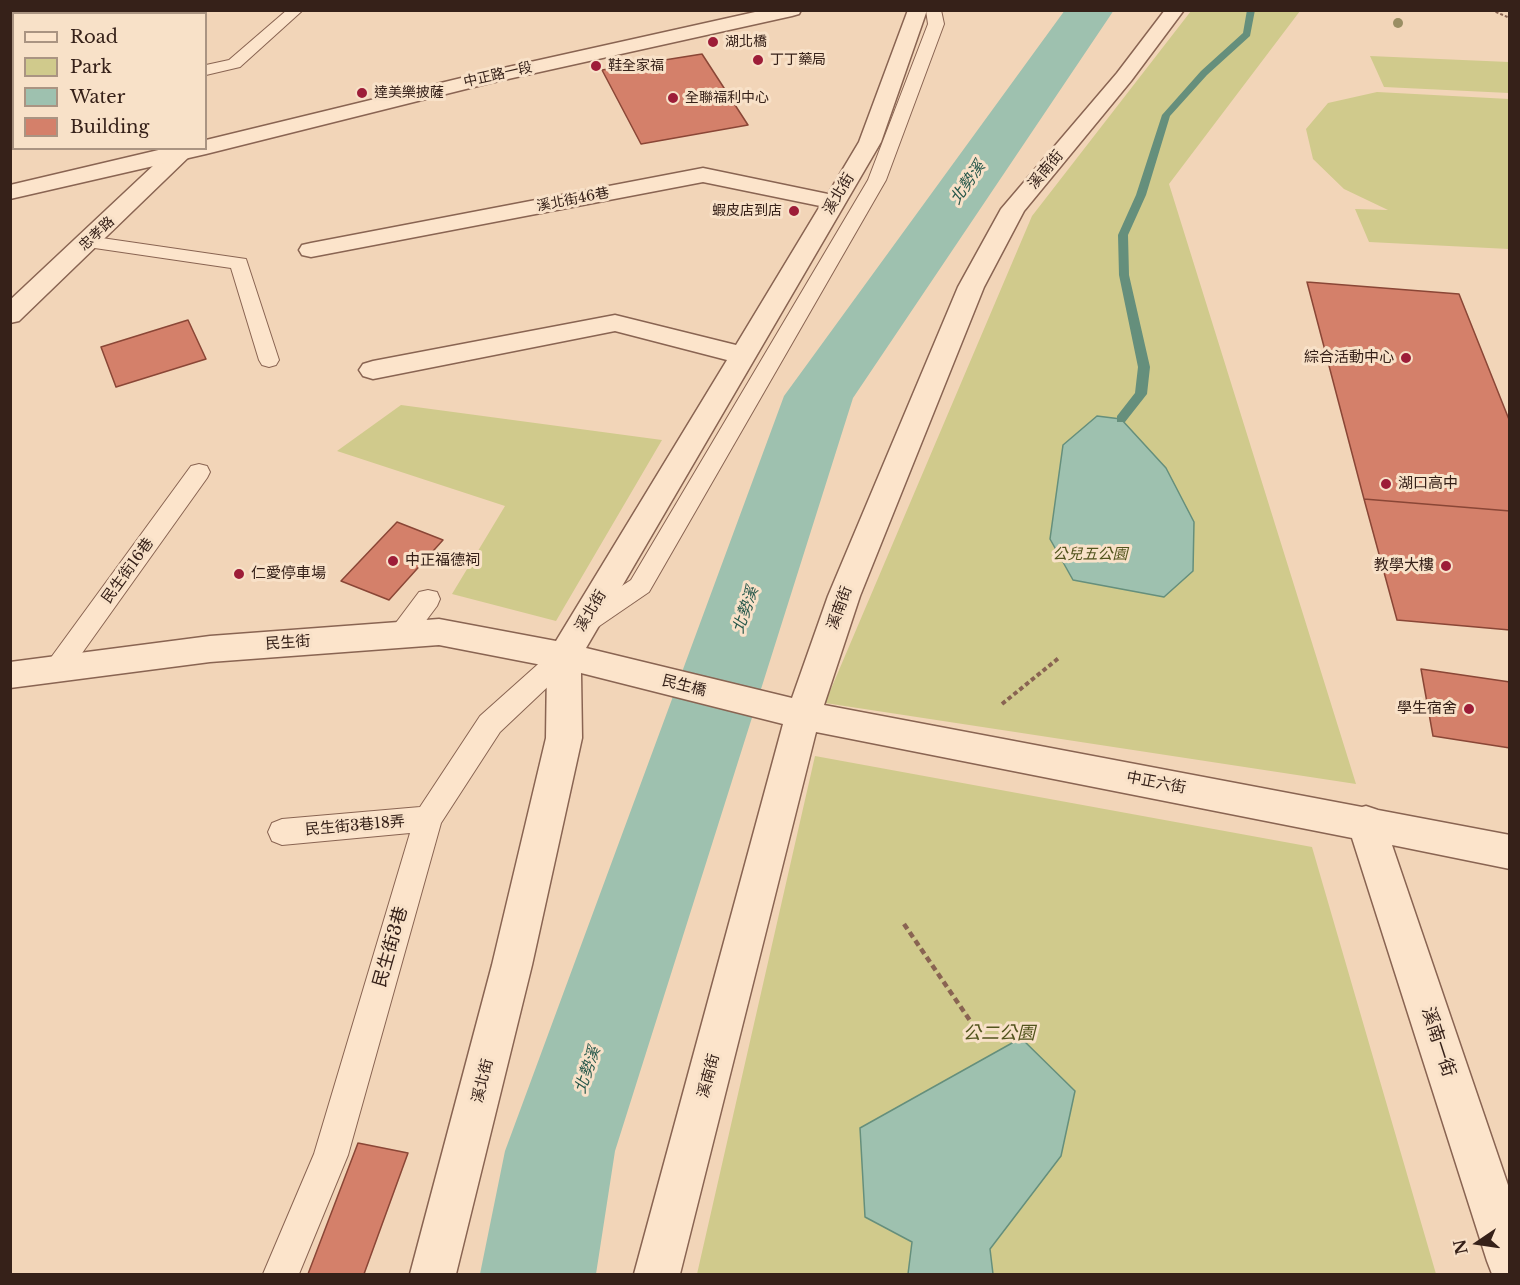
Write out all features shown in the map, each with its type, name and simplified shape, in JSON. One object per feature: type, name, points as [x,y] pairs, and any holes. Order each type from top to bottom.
[{"type":"street","name":"中正路一段","points":[[207,145],[490,77],[792,10]]},
{"type":"street","name":"溪北街","points":[[433,1275],[512,965],[564,738],[564,656],[870,142],[918,10]]},
{"type":"street","name":"溪南街","points":[[657,1275],[803,715],[844,596],[971,287],[1013,210],[1124,77],[1174,10]]},
{"type":"street","name":"中正路一段","points":[[10,192],[188,150]]},
{"type":"street","name":"忠孝路","points":[[10,315],[191,150]]},
{"type":"street","name":"溪北街46巷","points":[[311,250],[703,175],[834,202]]},
{"type":"street","points":[[373,370],[615,323],[742,355]]},
{"type":"street","name":"民生街","points":[[10,675],[210,649],[438,632],[564,656]]},
{"type":"street","name":"民生橋","points":[[564,656],[803,715]]},
{"type":"street","name":"中正六街","points":[[803,715],[1366,822],[1509,852]]},
{"type":"street","name":"溪南一街","points":[[1366,822],[1509,1261]]},
{"type":"lane","points":[[207,70],[234,64],[296,10]]},
{"type":"lane","points":[[583,624],[640,586],[877,180],[936,24],[933,10]]},
{"type":"lane","points":[[88,242],[239,263],[268,360]]},
{"type":"lane","name":"民生街16巷","points":[[56,670],[199,472]]},
{"type":"lane","points":[[402,635],[428,599]]},
{"type":"lane","name":"民生街3巷","points":[[280,1275],[331,1155],[428,819],[490,724],[564,656]]},
{"type":"lane","name":"民生街3巷18弄","points":[[282,832],[428,819]]},
{"type":"path","points":[[1491,10],[1509,18]]},
{"type":"path","points":[[1002,705],[1060,657]]},
{"type":"path","points":[[904,924],[971,1022]]},
{"type":"green space","name":"公兒五公園","points":[[1191,11],[1300,11],[1169,184],[1356,784],[825,703],[1032,216]]},
{"type":"green space","points":[[1370,56],[1509,62],[1509,93],[1384,87]]},
{"type":"green space","points":[[1377,92],[1509,99],[1509,249],[1369,242],[1355,209],[1388,210],[1344,189],[1313,159],[1306,129],[1328,103]]},
{"type":"green space","points":[[401,405],[662,440],[556,621],[452,594],[505,506],[337,451]]},
{"type":"green space","name":"公二公園","points":[[815,756],[1312,847],[1436,1274],[697,1274]]},
{"type":"water","points":[[1097,416],[1121,419],[1166,468],[1194,522],[1193,571],[1164,597],[1073,580],[1050,539],[1063,445]]},
{"type":"water","points":[[1021,1038],[1075,1091],[1061,1156],[990,1249],[993,1274],[908,1274],[912,1242],[865,1217],[860,1128]]},
{"type":"building","name":"全聯福利中心","points":[[702,54],[748,125],[641,144],[602,70]]},
{"type":"building","name":"綜合活動中心","points":[[1307,282],[1459,294],[1510,422],[1510,511],[1364,499]]},
{"type":"building","points":[[188,320],[206,359],[116,387],[101,347]]},
{"type":"building","name":"教學大樓","points":[[1364,499],[1510,511],[1510,630],[1397,620]]},
{"type":"building","name":"中正福德祠","points":[[397,522],[443,540],[389,600],[341,581]]},
{"type":"building","name":"學生宿舍","points":[[1421,669],[1510,682],[1510,748],[1433,736]]},
{"type":"building","points":[[358,1143],[408,1153],[364,1274],[308,1274]]},
{"type":"waterway","name":"北勢溪","points":[[538,1274],[560,1151],[819,396],[1090,10]]},
{"type":"waterway","points":[[1121,419],[1141,394],[1144,367],[1124,275],[1123,235],[1141,195],[1166,115],[1204,73],[1247,34],[1251,10]]},
{"type":"place","name":"湖北橋","points":[[713,42]]},
{"type":"place","name":"丁丁藥局","points":[[758,60]]},
{"type":"place","name":"鞋全家福","points":[[596,66]]},
{"type":"place","name":"達美樂披薩","points":[[362,93]]},
{"type":"place","name":"全聯福利中心","points":[[673,98]]},
{"type":"place","name":"蝦皮店到店","points":[[794,211]]},
{"type":"place","name":"綜合活動中心","points":[[1406,358]]},
{"type":"place","name":"湖口高中","points":[[1386,484]]},
{"type":"place","name":"中正福德祠","points":[[393,561]]},
{"type":"place","name":"教學大樓","points":[[1446,566]]},
{"type":"place","name":"仁愛停車場","points":[[239,574]]},
{"type":"place","name":"學生宿舍","points":[[1469,709]]}]
